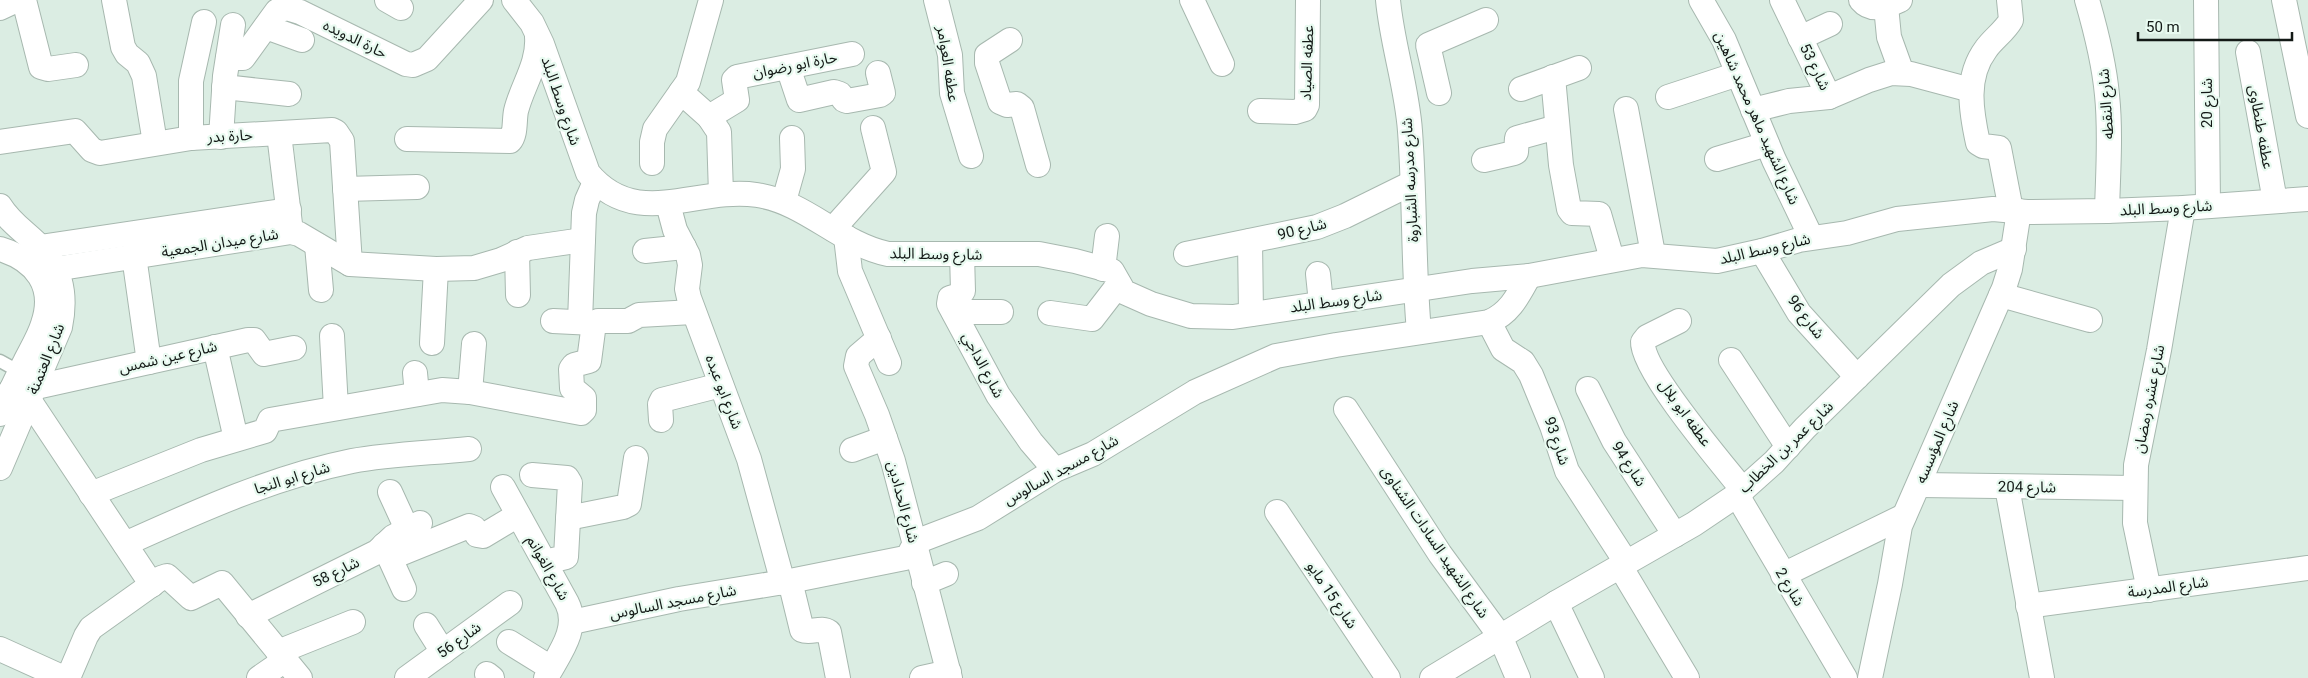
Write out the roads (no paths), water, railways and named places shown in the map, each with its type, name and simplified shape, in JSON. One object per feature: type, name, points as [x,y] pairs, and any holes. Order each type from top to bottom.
[{"type":"street","points":[[0,8],[17,0]]},
{"type":"street","points":[[24,0],[41,66],[48,69],[76,65]]},
{"type":"street","points":[[114,0],[123,47],[127,54],[138,63],[144,76],[155,143]]},
{"type":"street","name":"حارة الدويده","points":[[230,43],[243,58],[276,11],[281,8],[301,6],[406,64],[413,65],[427,59],[482,0]]},
{"type":"street","name":"شارع وسط البلد","points":[[514,0],[536,32],[582,162],[595,182],[625,200],[641,204],[668,204],[721,194],[756,195],[784,201],[864,247],[888,254],[1039,254],[1075,260],[1111,276],[1128,294],[1151,304],[1184,314],[1212,318],[1233,317],[1472,281],[1529,276],[1612,259],[1654,254],[1717,261],[1762,252],[1811,237],[1842,234],[1897,219],[1984,210],[2106,211],[2183,208],[2308,199]]},
{"type":"street","points":[[407,139],[510,141],[513,135],[517,109],[536,58],[534,0]]},
{"type":"street","points":[[652,163],[652,142],[655,129],[690,76],[711,0]]},
{"type":"street","name":"عطفه العوامر","points":[[936,0],[947,43],[952,93],[971,156]]},
{"type":"street","points":[[1192,0],[1222,64]]},
{"type":"street","name":"عطفه الصياد","points":[[1260,111],[1295,112],[1305,110],[1307,105],[1308,0]]},
{"type":"street","name":"شارع مدرسه الشباروة","points":[[1388,0],[1395,51],[1409,125],[1415,290],[1419,332]]},
{"type":"street","name":"شارع الشهيد ماهر محمد شاهين","points":[[1701,0],[1724,40],[1767,144],[1811,237]]},
{"type":"street","name":"شارع 53","points":[[1782,0],[1830,97]]},
{"type":"street","points":[[1861,0],[1870,7],[1893,3],[1889,37],[1902,73]]},
{"type":"street","points":[[1754,110],[1789,101],[1830,97],[1880,75],[1902,73],[1971,90],[1972,79],[1980,57],[2011,20],[2008,0]]},
{"type":"street","name":"شارع النقطه","points":[[2086,0],[2102,57],[2107,94],[2109,130],[2106,211]]},
{"type":"street","name":"شارع 20","points":[[2206,0],[2208,206]]},
{"type":"street","points":[[2284,0],[2308,116]]},
{"type":"street","points":[[1395,51],[1428,46],[1434,41],[1486,20]]},
{"type":"street","name":"شارع 53","points":[[1800,38],[1830,24]]},
{"type":"street","points":[[266,26],[302,40]]},
{"type":"street","points":[[192,138],[191,81],[202,33],[230,43],[224,86],[221,137]]},
{"type":"street","points":[[1010,40],[990,52],[986,59],[1000,102],[1017,104],[1022,108],[1038,165]]},
{"type":"street","points":[[1428,46],[1439,92]]},
{"type":"street","name":"عطفه طنطاوى","points":[[2248,52],[2275,201]]},
{"type":"street","name":"حارة ابو رضوان","points":[[709,117],[737,100],[735,78],[852,54]]},
{"type":"street","points":[[950,67],[976,59],[986,59]]},
{"type":"street","points":[[788,67],[799,100],[834,92],[840,94],[847,101],[880,95],[883,93],[878,73]]},
{"type":"street","points":[[1521,89],[1578,68]]},
{"type":"street","points":[[1668,97],[1738,74]]},
{"type":"street","points":[[1553,77],[1556,126],[1569,210],[1572,213],[1598,214],[1612,259]]},
{"type":"street","points":[[224,86],[289,94]]},
{"type":"street","name":"شارع المؤسسه","points":[[1870,678],[1904,516],[1920,485],[2001,294],[2010,269],[2014,249],[2015,210],[1999,148],[1983,146],[1978,143],[1971,90]]},
{"type":"street","points":[[681,92],[709,117],[716,126],[721,138],[721,194]]},
{"type":"street","points":[[1626,109],[1654,254]]},
{"type":"street","points":[[1484,160],[1514,153],[1516,152],[1517,138],[1556,126]]},
{"type":"street","points":[[873,128],[884,172],[839,233],[850,271],[890,363]]},
{"type":"street","name":"حارة بدر","points":[[0,142],[75,131],[92,150],[100,153],[192,138],[326,130],[336,132],[342,141],[350,264]]},
{"type":"street","points":[[280,134],[290,221]]},
{"type":"street","points":[[784,201],[793,169],[792,138]]},
{"type":"street","points":[[1717,159],[1767,144]]},
{"type":"street","points":[[91,494],[201,450],[266,430],[270,420],[336,408],[416,384],[581,413],[584,410],[584,398],[572,388],[571,369],[574,365],[589,361],[583,240],[586,207],[595,182]]},
{"type":"street","name":"شارع 90","points":[[1186,254],[1332,222],[1412,183]]},
{"type":"street","points":[[345,189],[417,187]]},
{"type":"street","name":"شارع ابو عبده","points":[[668,204],[675,230],[684,247],[690,265],[687,289],[693,312],[749,459],[802,630],[806,632],[824,630],[829,632],[838,678]]},
{"type":"street","points":[[0,206],[13,224],[40,247],[53,278],[44,325],[19,382],[0,414]]},
{"type":"street","name":"شارع عشره رمضان","points":[[2149,590],[2135,523],[2135,488],[2139,446],[2159,350],[2183,208]]},
{"type":"street","name":"شارع ميدان الجمعية","points":[[53,278],[134,256],[290,221]]},
{"type":"street","name":"شارع ميدان الجمعية","points":[[40,247],[290,221],[317,245],[350,264],[436,269],[474,268],[501,260],[528,248],[583,240]]},
{"type":"street","points":[[1050,313],[1092,319],[1111,276],[1107,236]]},
{"type":"street","points":[[1250,241],[1251,314]]},
{"type":"street","points":[[317,245],[321,290]]},
{"type":"street","points":[[645,251],[684,247]]},
{"type":"street","points":[[0,249],[17,254],[26,260],[37,272],[53,278]]},
{"type":"street","name":"شارع عمر بن الخطاب","points":[[1432,678],[1556,603],[1675,535],[1740,493],[1951,285],[1981,263],[2014,249]]},
{"type":"street","points":[[517,252],[518,295]]},
{"type":"street","name":"شارع 96","points":[[1762,252],[1804,318],[1857,378]]},
{"type":"street","points":[[962,254],[963,291],[960,295],[950,298],[949,301],[954,312],[1001,312]]},
{"type":"street","points":[[134,256],[149,362]]},
{"type":"street","points":[[432,343],[436,269]]},
{"type":"street","points":[[1318,274],[1320,303]]},
{"type":"street","name":"شارع مسجد السالوس","points":[[572,622],[679,599],[786,582],[905,558],[909,556],[914,544],[978,518],[1055,470],[1093,454],[1195,392],[1276,356],[1488,322],[1501,317],[1512,306],[1529,276]]},
{"type":"street","points":[[2001,294],[2090,320]]},
{"type":"street","points":[[553,321],[628,321],[639,316],[693,312]]},
{"type":"street","name":"شارع الداجي","points":[[954,312],[998,395],[1031,442],[1055,470]]},
{"type":"street","name":"عطفه ابو بلال","points":[[1679,321],[1647,338],[1643,342],[1645,353],[1676,407],[1740,493]]},
{"type":"street","name":"شارع 93","points":[[1488,322],[1503,348],[1527,368],[1552,426],[1567,471],[1623,564],[1687,678]]},
{"type":"street","points":[[332,336],[336,408]]},
{"type":"street","name":"شارع الحدادين","points":[[879,338],[858,356],[855,362],[885,438],[900,486],[914,544],[935,578],[949,675]]},
{"type":"street","name":"شارع عين شمس","points":[[19,382],[149,362],[251,339],[264,354],[294,348]]},
{"type":"street","points":[[470,392],[474,344]]},
{"type":"street","points":[[215,347],[236,439]]},
{"type":"street","points":[[1731,360],[1788,447]]},
{"type":"street","points":[[19,382],[152,584]]},
{"type":"street","name":"شارع العتمنة","points":[[0,468],[19,382]]},
{"type":"street","points":[[661,420],[660,404],[662,400],[721,385]]},
{"type":"street","name":"شارع 94","points":[[1588,390],[1614,442],[1675,535]]},
{"type":"street","name":"شارع الشهيد السادات الشناوى","points":[[1346,409],[1440,554],[1500,636],[1518,678]]},
{"type":"street","points":[[852,450],[885,438]]},
{"type":"street","name":"شارع ابو النجا","points":[[125,544],[228,499],[305,473],[353,452],[469,449]]},
{"type":"street","points":[[568,518],[623,507],[629,504],[636,458]]},
{"type":"street","points":[[532,475],[567,478],[570,483],[566,557],[545,562]]},
{"type":"street","name":"شارع 204","points":[[1920,485],[2135,488]]},
{"type":"street","points":[[2007,486],[2042,678]]},
{"type":"street","name":"شارع الغوانم","points":[[503,487],[570,609],[572,622]]},
{"type":"street","name":"شارع 58","points":[[248,616],[377,552],[387,552],[393,537],[414,526],[390,492]]},
{"type":"street","name":"شارع 2","points":[[1740,493],[1782,575],[1845,678]]},
{"type":"street","name":"شارع 15 مايو","points":[[1277,512],[1388,678]]},
{"type":"street","points":[[404,589],[387,552],[469,526],[474,528],[477,535],[483,536],[518,515]]},
{"type":"street","points":[[1782,575],[1904,516]]},
{"type":"street","name":"شارع المدرسة","points":[[2028,606],[2308,568]]},
{"type":"street","points":[[0,649],[66,678],[88,631],[152,584],[164,577],[170,577],[191,598],[222,583],[288,663]]},
{"type":"street","name":"شارع 56","points":[[407,678],[510,602]]},
{"type":"street","points":[[1556,603],[1592,678]]},
{"type":"street","points":[[259,678],[288,663],[353,622]]},
{"type":"street","points":[[509,642],[548,673],[572,622]]},
{"type":"street","points":[[426,625],[443,652]]},
{"type":"street","points":[[922,678],[949,675]]}]
